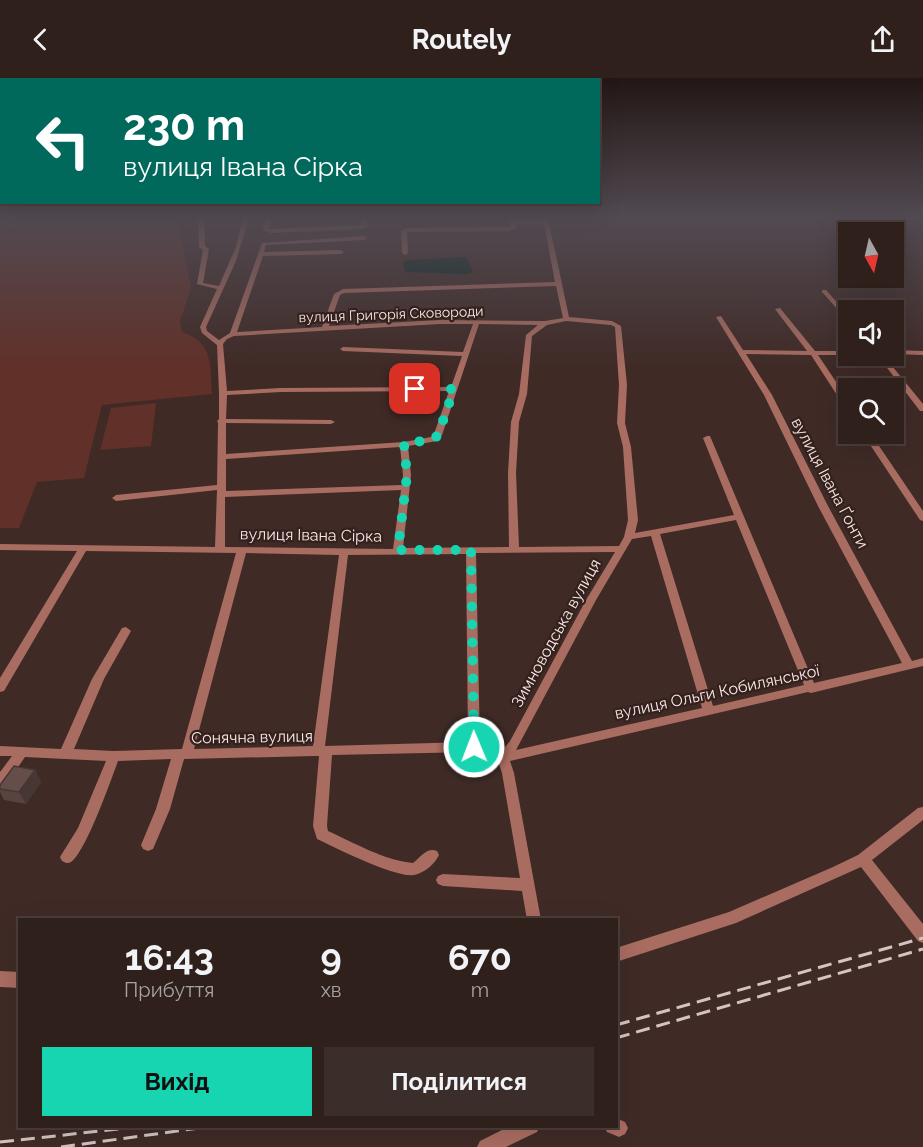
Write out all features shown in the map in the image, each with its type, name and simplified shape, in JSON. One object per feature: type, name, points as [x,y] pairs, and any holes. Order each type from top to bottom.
[{"type":"street","points":[[203,268],[200,284],[220,288]]},
{"type":"street","points":[[220,344],[203,330],[231,268]]},
{"type":"street","points":[[220,548],[223,393],[220,344],[233,334],[256,268]]},
{"type":"street","points":[[555,268],[566,319]]},
{"type":"street","points":[[326,327],[337,294],[343,291],[559,284]]},
{"type":"street","points":[[824,291],[838,307]]},
{"type":"street","points":[[778,309],[813,353],[838,390]]},
{"type":"street","name":"вулиця Івана Ґонти","points":[[720,317],[768,395],[817,494],[909,665]]},
{"type":"street","name":"вулиця Григорія Сковороди","points":[[233,334],[326,327],[477,322],[545,323],[566,319],[612,323],[618,326],[623,385],[621,423],[626,441],[633,520],[629,537]]},
{"type":"street","points":[[222,457],[404,444],[434,439],[438,435],[465,354],[470,348],[477,322]]},
{"type":"street","points":[[514,550],[512,473],[515,422],[523,394],[529,335],[545,323]]},
{"type":"street","points":[[343,349],[465,354]]},
{"type":"street","points":[[742,352],[838,352]]},
{"type":"street","points":[[904,352],[923,352]]},
{"type":"street","points":[[889,366],[923,408]]},
{"type":"street","points":[[223,393],[281,390],[454,389]]},
{"type":"street","points":[[221,421],[331,422]]},
{"type":"street","points":[[707,438],[811,689]]},
{"type":"street","points":[[398,550],[407,475],[404,444]]},
{"type":"street","points":[[874,444],[923,518]]},
{"type":"street","points":[[116,498],[222,490],[406,487]]},
{"type":"street","points":[[629,537],[738,517]]},
{"type":"street","points":[[655,533],[708,710]]},
{"type":"street","name":"Зимноводська вулиця","points":[[503,758],[514,744],[591,600],[629,537]]},
{"type":"street","name":"вулиця Івана Сірка","points":[[0,547],[220,548],[344,552],[622,549]]},
{"type":"street","points":[[0,688],[84,547]]},
{"type":"street","points":[[148,845],[183,754],[242,550]]},
{"type":"street","points":[[471,550],[474,747]]},
{"type":"street","points":[[344,552],[322,752],[320,826],[322,835],[358,852],[408,868],[417,867],[432,855]]},
{"type":"street","points":[[65,755],[98,679],[126,631]]},
{"type":"street","name":"вулиця Ольги Кобилянської","points":[[503,758],[923,662]]},
{"type":"street","name":"Сонячна вулиця","points":[[0,751],[114,756],[474,747],[503,758]]},
{"type":"street","points":[[0,782],[21,753]]},
{"type":"street","points":[[67,857],[84,831],[114,756]]},
{"type":"street","points":[[503,758],[508,773],[534,918]]},
{"type":"street","points":[[618,954],[731,918],[863,859],[923,812]]},
{"type":"street","points":[[863,859],[923,936]]},
{"type":"street","points":[[443,880],[528,885]]},
{"type":"street","points":[[0,980],[18,980]]},
{"type":"street","points":[[486,1147],[527,1128]]},
{"type":"shaded area","points":[[0,268],[187,268],[191,288],[180,321],[182,332],[192,336],[205,349],[210,365],[212,394],[102,405],[84,478],[37,482],[19,528],[0,528]]},
{"type":"shaded area","points":[[156,403],[151,446],[100,450],[111,408]]},
{"type":"water","points":[[404,268],[471,268],[473,272],[468,274],[405,272]]},
{"type":"building","points":[[14,766],[35,770],[19,792],[0,789],[0,785]]},
{"type":"railway","points":[[618,1024],[923,938]]},
{"type":"railway","points":[[618,1037],[923,949]]},
{"type":"railway","points":[[0,1142],[128,1128]]},
{"type":"railway","points":[[61,1147],[199,1128]]},
{"type":"route","points":[[415,389],[454,389],[438,435],[434,439],[404,444],[407,475],[398,550],[471,550],[474,747]]}]
